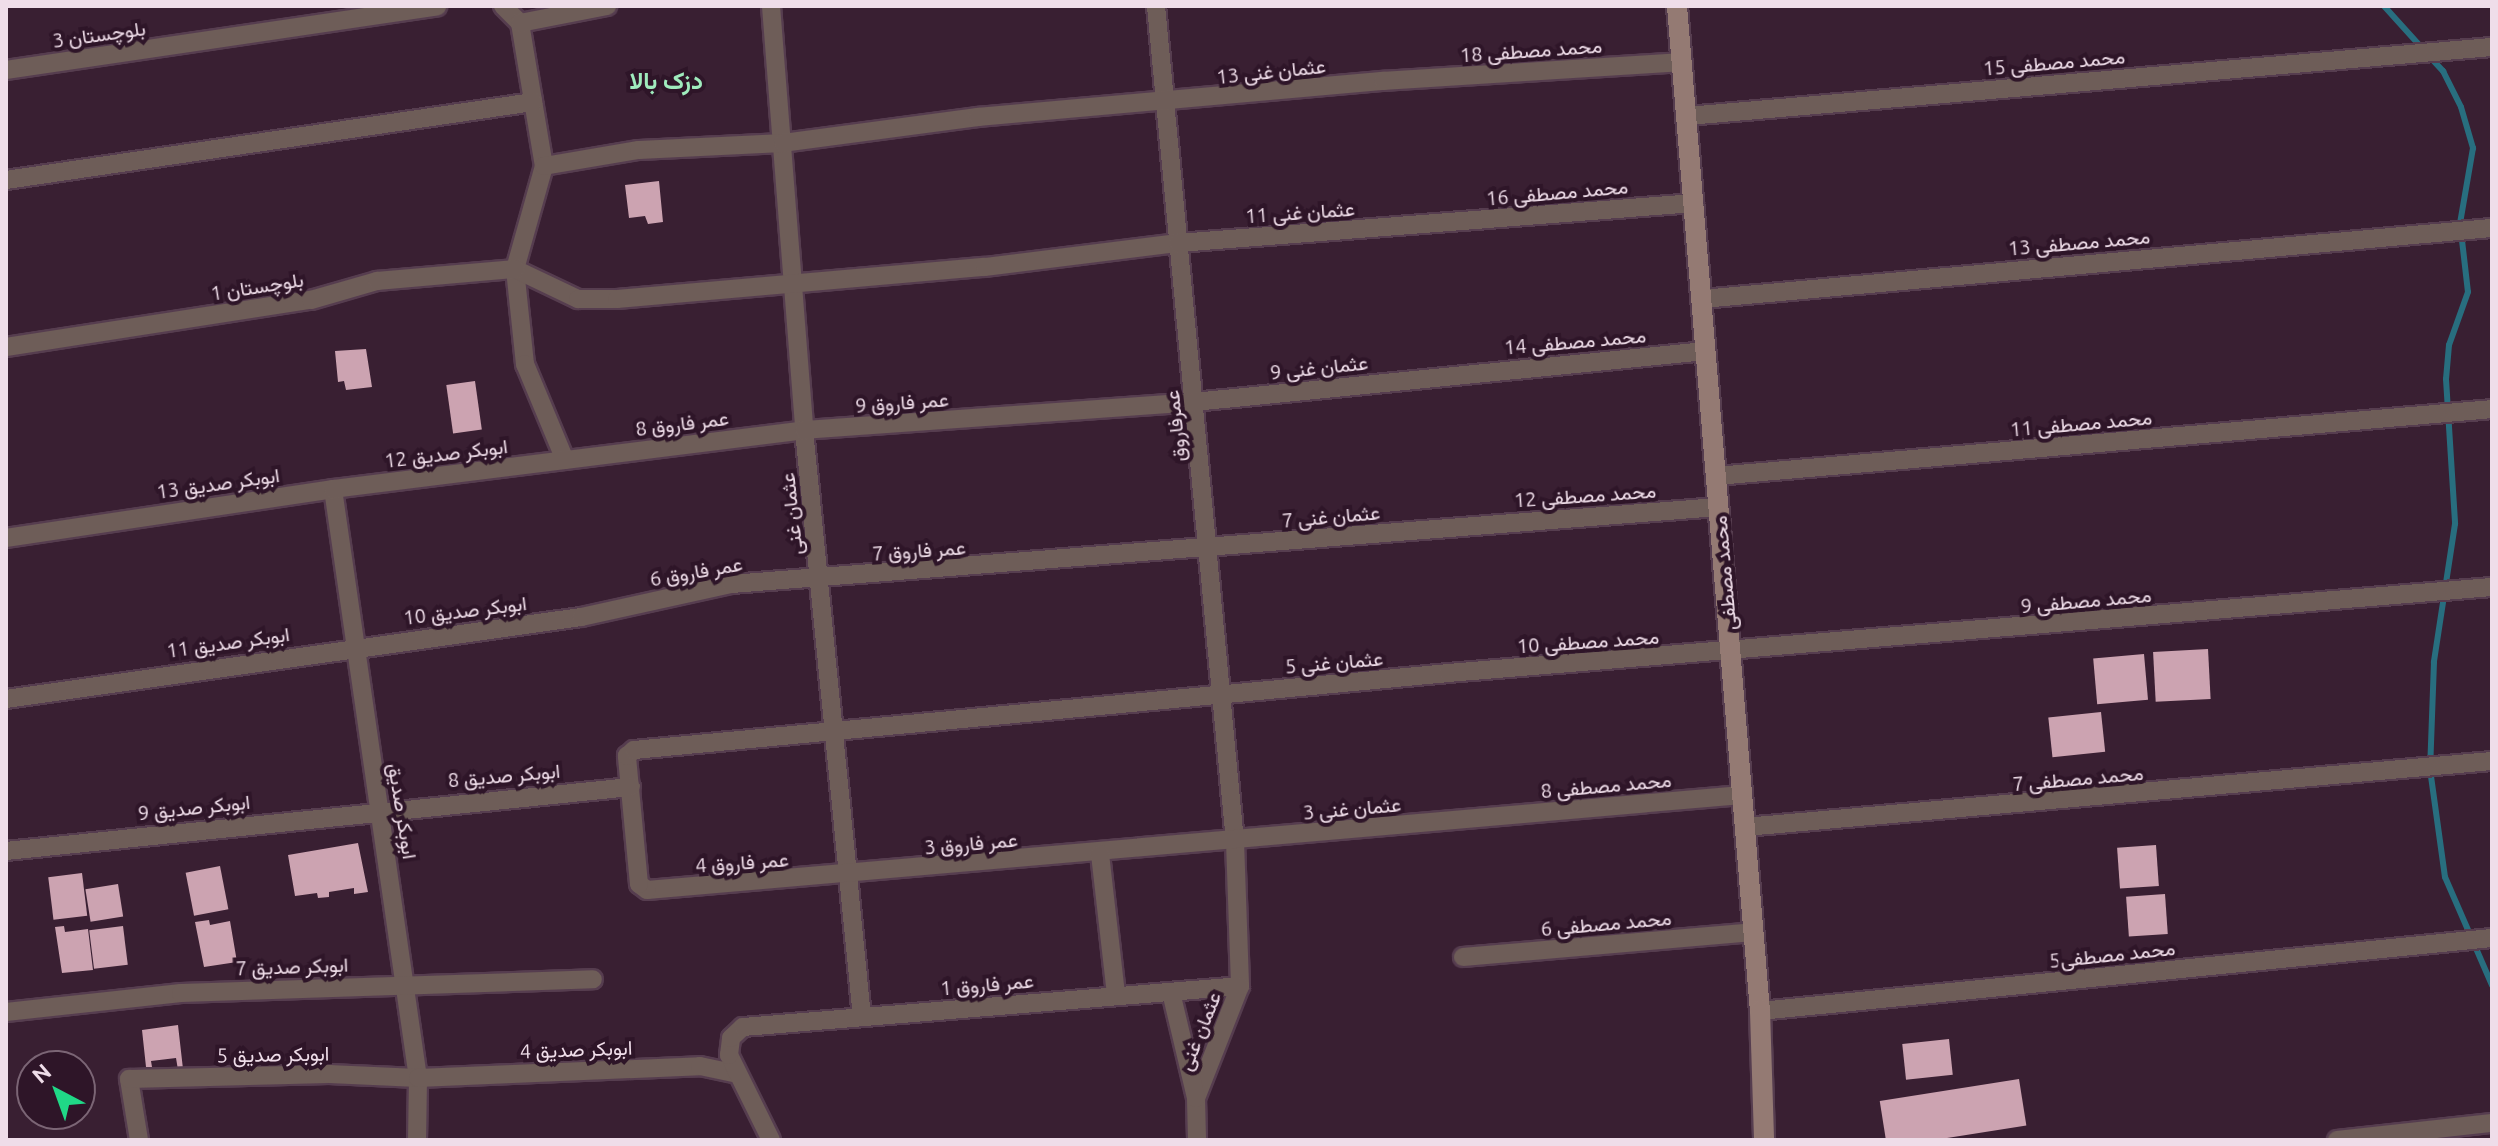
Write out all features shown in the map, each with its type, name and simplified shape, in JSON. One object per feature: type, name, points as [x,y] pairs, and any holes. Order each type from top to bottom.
[{"type":"street","name":"بلوچستان 3","points":[[6,70],[437,6]]},
{"type":"street","points":[[503,6],[520,23],[544,166],[515,269],[525,364],[565,460]]},
{"type":"street","points":[[520,23],[607,6]]},
{"type":"street","name":"عثمان غنی","points":[[771,6],[795,282],[804,430],[862,1017]]},
{"type":"street","name":"عمرفاروق","points":[[1156,6],[1163,104],[1210,548],[1235,841]]},
{"type":"street","name":"محمد مصطفی","points":[[1677,6],[1760,1011],[1764,1140]]},
{"type":"street","name":"محمد مصطفی 15","points":[[1687,116],[2492,47]]},
{"type":"street","name":"محمد مصطفی 18","points":[[1383,81],[1682,62]]},
{"type":"street","name":"عثمان غنی 13","points":[[544,166],[639,150],[783,143],[978,117],[1163,104],[1383,81]]},
{"type":"street","points":[[6,180],[533,102]]},
{"type":"street","name":"محمد مصطفی 16","points":[[1425,226],[1694,203]]},
{"type":"street","name":"عثمان غنی 11","points":[[515,269],[578,299],[617,299],[985,267],[1178,243],[1425,226]]},
{"type":"street","name":"محمد مصطفی 13","points":[[1702,299],[2492,228]]},
{"type":"street","name":"بلوچستان 1","points":[[6,347],[311,300],[377,281],[515,269]]},
{"type":"street","name":"محمد مصطفی 14","points":[[1447,375],[1706,351]]},
{"type":"street","name":"عثمان غنی 9","points":[[1003,417],[1194,402],[1447,375]]},
{"type":"street","name":"محمد مصطفی 11","points":[[1716,476],[2492,409]]},
{"type":"street","name":"عمر فاروق 9","points":[[804,430],[1003,417]]},
{"type":"street","name":"عمر فاروق 8","points":[[565,460],[804,430]]},
{"type":"street","name":"ابوبکر صدیق 12","points":[[333,489],[565,460]]},
{"type":"street","name":"ابوبکر صدیق 13","points":[[6,537],[333,489]]},
{"type":"street","name":"ابوبکر صدیق","points":[[333,489],[406,983],[418,1078],[417,1140]]},
{"type":"street","name":"محمد مصطفی 12","points":[[1455,528],[1719,507]]},
{"type":"street","name":"عثمان غنی 7","points":[[1022,565],[1455,528]]},
{"type":"street","name":"عمر فاروق 7","points":[[820,579],[1022,565]]},
{"type":"street","name":"عمر فاروق 6","points":[[581,617],[731,584],[820,579]]},
{"type":"street","name":"محمد مصطفی 9","points":[[1731,653],[2492,587]]},
{"type":"street","name":"ابوبکر صدیق 10","points":[[354,646],[581,617]]},
{"type":"street","name":"ابوبکر صدیق 11","points":[[6,699],[354,646]]},
{"type":"street","name":"محمد مصطفی 10","points":[[1448,673],[1731,653]]},
{"type":"street","name":"عثمان غنی 5","points":[[631,787],[629,751],[1448,673]]},
{"type":"street","name":"محمد مصطفی 7","points":[[1745,827],[2414,772],[2492,761]]},
{"type":"street","name":"ابوبکر صدیق 8","points":[[381,808],[631,787]]},
{"type":"street","name":"عمر فاروق 4","points":[[631,787],[641,889],[847,876]]},
{"type":"street","name":"محمد مصطفی 8","points":[[1473,818],[1742,795]]},
{"type":"street","name":"ابوبکر صدیق 9","points":[[9,850],[381,808]]},
{"type":"street","name":"عثمان غنی 3","points":[[1100,854],[1473,818]]},
{"type":"street","name":"عثمان غنی","points":[[1197,1140],[1196,1098],[1240,986],[1235,841]]},
{"type":"street","points":[[1100,854],[1116,995]]},
{"type":"street","name":"عمر فاروق 3","points":[[847,876],[1100,854]]},
{"type":"street","name":"محمد مصطفی 6","points":[[1463,957],[1753,932]]},
{"type":"street","name":"محمد مصطفی5","points":[[1760,1011],[2492,938]]},
{"type":"street","name":"ابوبکر صدیق 7","points":[[6,1012],[181,993],[593,979]]},
{"type":"street","name":"عمر فاروق 1","points":[[734,1073],[729,1055],[731,1038],[743,1027],[1240,986]]},
{"type":"street","points":[[1171,992],[1196,1098]]},
{"type":"street","name":"ابوبکر صدیق 4","points":[[418,1078],[700,1066],[734,1073]]},
{"type":"street","points":[[734,1073],[771,1140]]},
{"type":"street","name":"ابوبکر صدیق 5","points":[[139,1140],[129,1079],[329,1074],[418,1078]]},
{"type":"street","points":[[2337,1140],[2492,1123]]},
{"type":"building","points":[[659,181],[663,222],[648,224],[645,216],[629,218],[625,185]]},
{"type":"building","points":[[366,349],[372,387],[346,390],[344,381],[338,382],[335,351]]},
{"type":"building","points":[[475,381],[482,430],[453,434],[446,385]]},
{"type":"building","points":[[2208,649],[2211,699],[2156,702],[2153,652]]},
{"type":"building","points":[[2144,654],[2148,700],[2097,704],[2093,658]]},
{"type":"building","points":[[2101,712],[2105,752],[2052,757],[2048,718]]},
{"type":"building","points":[[358,843],[368,892],[354,894],[354,888],[329,892],[329,897],[318,898],[317,893],[295,896],[288,855]]},
{"type":"building","points":[[2156,845],[2159,886],[2120,889],[2117,848]]},
{"type":"building","points":[[220,866],[228,909],[194,916],[186,873]]},
{"type":"building","points":[[82,873],[87,916],[53,920],[48,877]]},
{"type":"building","points":[[118,884],[123,917],[91,922],[85,889]]},
{"type":"building","points":[[2165,894],[2168,934],[2129,937],[2126,897]]},
{"type":"building","points":[[209,920],[210,925],[230,921],[237,962],[204,967],[195,922]]},
{"type":"building","points":[[64,926],[65,932],[88,929],[93,970],[62,973],[55,927]]},
{"type":"building","points":[[123,926],[128,965],[94,969],[89,930]]},
{"type":"building","points":[[178,1025],[183,1069],[178,1070],[176,1058],[151,1061],[152,1067],[146,1067],[142,1030]]},
{"type":"building","points":[[1949,1039],[1953,1075],[1906,1080],[1902,1044]]},
{"type":"building","points":[[2019,1079],[2026,1125],[1934,1140],[1886,1140],[1880,1101]]},
{"type":"waterway","points":[[2384,6],[2422,48]]},
{"type":"waterway","points":[[2429,56],[2443,71],[2461,107],[2473,148],[2460,223],[2468,292],[2449,345],[2446,379],[2455,524],[2434,662],[2430,769],[2445,877],[2492,985]]},
{"type":"district","name":"دزک بالا","points":[[666,81]]}]
